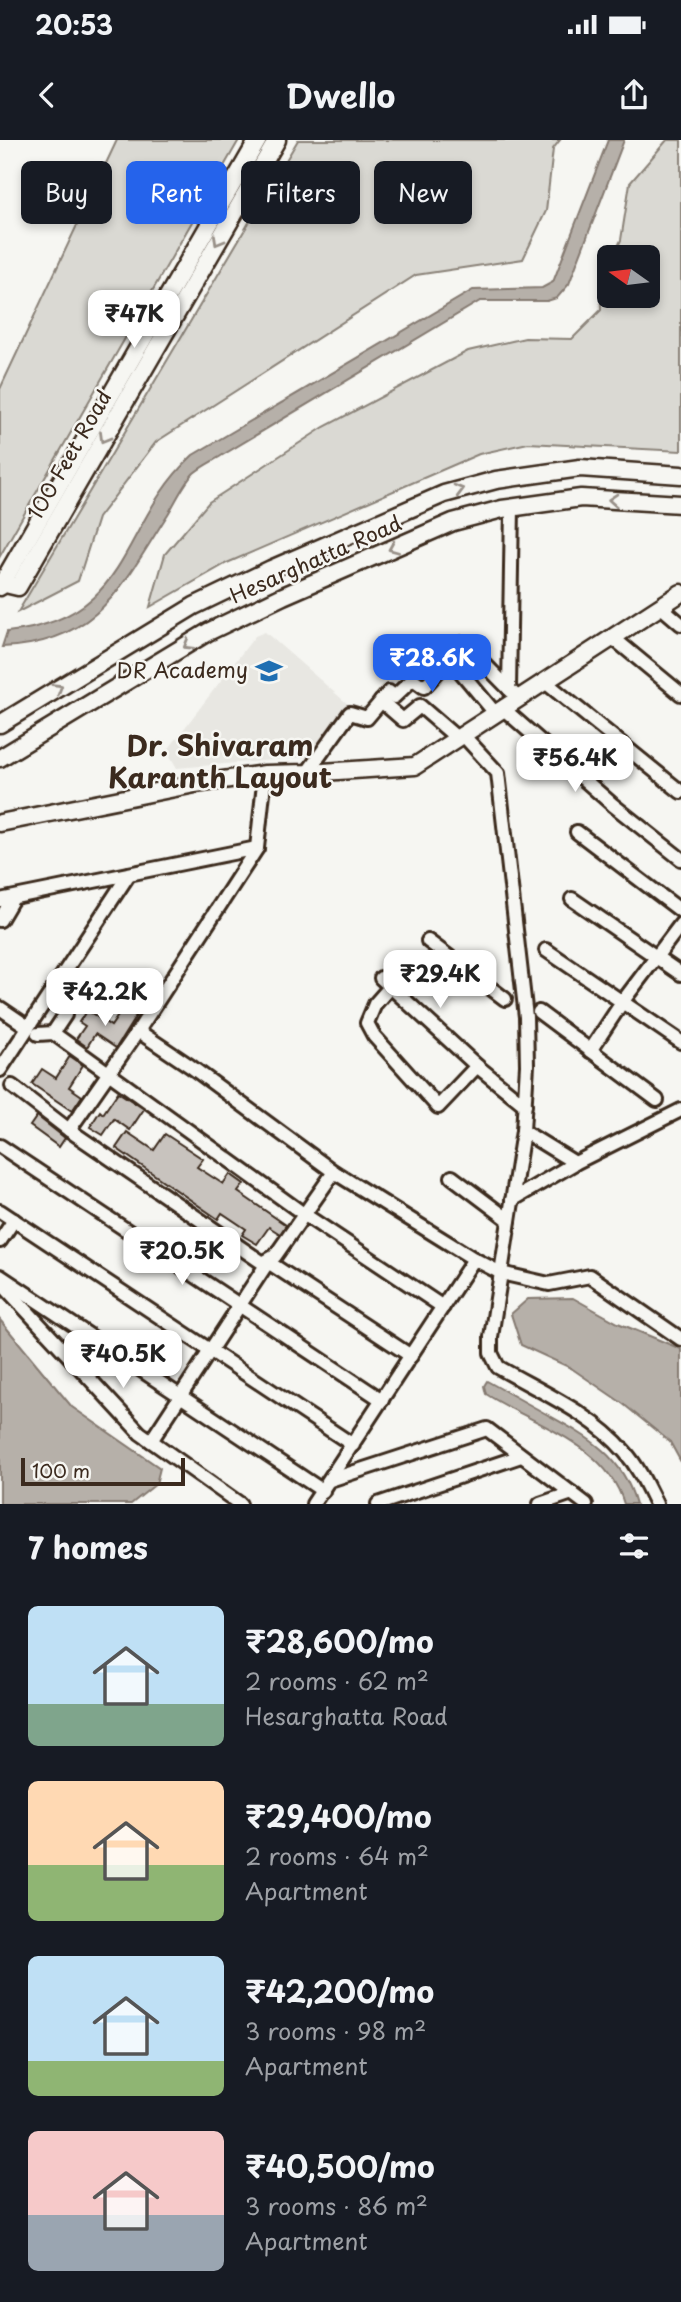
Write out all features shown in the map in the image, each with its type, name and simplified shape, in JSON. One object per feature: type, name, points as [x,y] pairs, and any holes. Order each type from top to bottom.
[{"type":"main road","name":"100 Feet Road","points":[[258,140],[0,585],[18,587],[277,140]]},
{"type":"main road","name":"Hesarghatta Road","points":[[0,724],[194,606],[271,569],[444,494],[496,480],[580,468],[681,475]]},
{"type":"main road","name":"Hesarghatta Road","points":[[0,758],[221,626],[453,522],[512,507],[581,498],[681,504]]},
{"type":"main road","points":[[0,823],[195,784],[265,774],[415,766],[507,702],[681,593]]},
{"type":"street","points":[[512,507],[506,711],[565,764],[681,859]]},
{"type":"street","points":[[660,606],[681,624]]},
{"type":"street","points":[[612,637],[681,694]]},
{"type":"street","points":[[307,773],[350,713],[367,718],[389,692],[394,697],[413,679],[424,687],[464,643],[507,702]]},
{"type":"street","points":[[450,659],[507,702]]},
{"type":"street","points":[[544,681],[681,792]]},
{"type":"street","points":[[381,701],[403,720],[420,706],[460,736],[498,773],[526,1017],[525,1105],[490,1342],[491,1353],[498,1367],[587,1418],[607,1433],[636,1466],[656,1504]]},
{"type":"street","points":[[69,1130],[138,1031],[257,848],[265,774]]},
{"type":"street","points":[[577,832],[681,911]]},
{"type":"street","points":[[0,920],[6,899],[257,848]]},
{"type":"street","points":[[0,1070],[33,1031],[129,874]]},
{"type":"street","points":[[572,899],[681,974]]},
{"type":"street","points":[[590,1051],[623,1001],[681,924]]},
{"type":"street","points":[[428,941],[505,999]]},
{"type":"street","points":[[546,950],[681,1042]]},
{"type":"street","points":[[439,1107],[374,1036],[367,1023],[385,983],[477,1066],[525,1105]]},
{"type":"street","points":[[0,1008],[33,1031],[53,1033],[305,1215],[443,1307]]},
{"type":"street","points":[[539,1012],[657,1100]]},
{"type":"street","points":[[53,1033],[65,1015]]},
{"type":"street","points":[[138,1031],[334,1172],[474,1259],[501,1273],[548,1284],[590,1276],[681,1339]]},
{"type":"street","points":[[429,1116],[477,1066]]},
{"type":"street","points":[[12,1086],[69,1130],[233,1243],[263,1263],[268,1262],[411,1356]]},
{"type":"street","points":[[512,1200],[575,1163],[681,1110]]},
{"type":"street","points":[[523,1131],[575,1163]]},
{"type":"street","points":[[0,1146],[382,1400]]},
{"type":"street","points":[[150,1441],[268,1262],[334,1172]]},
{"type":"street","points":[[452,1177],[509,1220]]},
{"type":"street","points":[[0,1211],[353,1445]]},
{"type":"street","points":[[0,1241],[14,1220]]},
{"type":"street","points":[[313,1504],[474,1259]]},
{"type":"street","points":[[0,1279],[180,1396],[326,1486]]},
{"type":"street","points":[[0,1279],[139,1433],[240,1504]]},
{"type":"street","points":[[326,1486],[487,1429],[586,1504]]},
{"type":"street","points":[[378,1504],[521,1456]]},
{"type":"street","points":[[540,1504],[572,1493]]},
{"type":"shaded area","points":[[117,140],[239,140],[227,161],[126,161],[126,224],[191,224],[0,556],[0,389],[78,224],[112,224],[112,161],[107,161]]},
{"type":"shaded area","points":[[298,140],[560,140],[553,149],[546,211],[523,259],[416,275],[156,442],[98,518],[78,581],[18,612],[248,224],[360,224],[360,161],[286,161]]},
{"type":"shaded area","points":[[608,140],[624,140],[569,284],[557,298],[547,301],[480,301],[204,466],[187,482],[136,565],[104,606],[85,622],[62,635],[35,643],[2,647],[7,632],[49,623],[79,608],[102,588],[120,564],[168,482],[193,455],[473,290],[542,288],[553,282]]},
{"type":"shaded area","points":[[667,140],[681,140],[681,451],[528,443],[479,454],[227,563],[150,607],[165,554],[209,502],[324,427],[468,351],[525,338],[572,339],[601,308],[660,308],[660,245],[619,245],[630,183]]},
{"type":"shaded area","name":"DR Academy","points":[[265,632],[350,706],[311,757],[177,768],[167,751],[255,636]]},
{"type":"shaded area","points":[[573,1298],[618,1323],[681,1349],[681,1462],[670,1442],[622,1403],[571,1368],[521,1345],[511,1314],[528,1299]]},
{"type":"shaded area","points":[[0,1320],[72,1407],[160,1468],[156,1484],[131,1504],[0,1504]]},
{"type":"shaded area","points":[[487,1381],[590,1440],[622,1473],[636,1504],[624,1504],[615,1483],[586,1451],[486,1394],[484,1386]]},
{"type":"building","points":[[124,1007],[136,1016],[116,1048],[95,1034],[87,1047],[76,1039],[85,1026],[79,1022],[87,1010],[111,1026]]},
{"type":"building","points":[[70,1056],[83,1065],[69,1087],[82,1096],[72,1111],[32,1084],[42,1069],[56,1078]]},
{"type":"building","points":[[118,1092],[144,1109],[130,1130],[114,1119],[103,1135],[90,1127],[100,1111],[103,1114]]},
{"type":"building","points":[[37,1116],[65,1138],[59,1147],[30,1126]]},
{"type":"building","points":[[127,1132],[154,1150],[165,1134],[203,1159],[197,1167],[223,1184],[230,1174],[244,1184],[238,1192],[286,1225],[280,1234],[269,1227],[257,1244],[242,1235],[246,1229],[222,1213],[218,1219],[116,1148]]},
{"type":"place","name":"DR Academy","points":[[269,671]]},
{"type":"district","name":"Dr. Shivaram Karanth Layout","points":[[220,762]]}]
